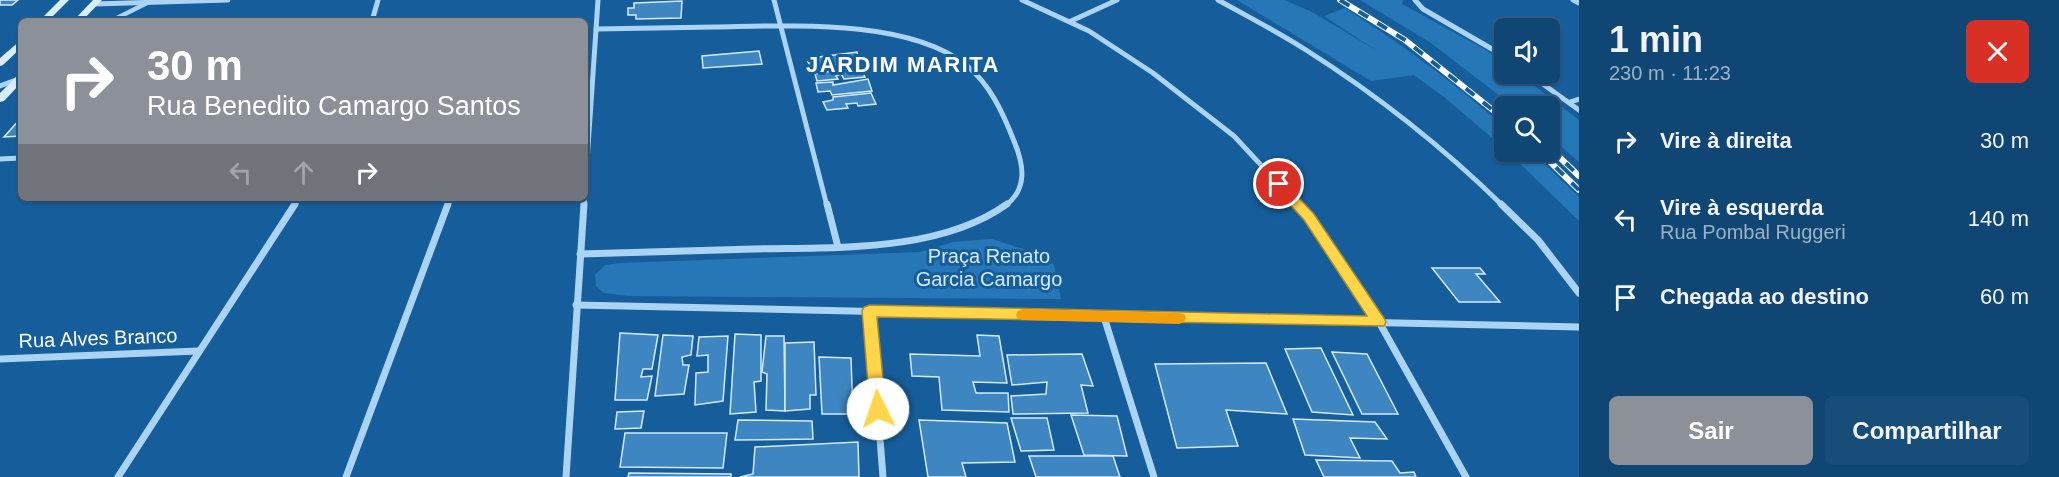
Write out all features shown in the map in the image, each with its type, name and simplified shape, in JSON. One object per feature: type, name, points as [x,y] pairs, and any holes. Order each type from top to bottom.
[{"type":"main road","points":[[46,18],[65,0]]},
{"type":"main road","points":[[80,18],[96,2]]},
{"type":"main road","points":[[0,63],[18,46]]},
{"type":"main road","points":[[0,99],[18,80]]},
{"type":"street","points":[[96,2],[228,0]]},
{"type":"street","points":[[373,18],[378,0]]},
{"type":"street","points":[[588,142],[598,0]]},
{"type":"street","points":[[774,0],[838,247]]},
{"type":"street","points":[[1022,0],[1071,21],[1153,73],[1234,136],[1309,217],[1379,322],[1466,477]]},
{"type":"street","points":[[1071,21],[1117,0]]},
{"type":"street","points":[[1218,0],[1305,49],[1379,99],[1457,161],[1538,240],[1579,293]]},
{"type":"street","points":[[1415,0],[1423,9],[1494,50]]},
{"type":"street","points":[[1573,0],[1579,3]]},
{"type":"street","points":[[116,18],[151,1]]},
{"type":"street","points":[[580,254],[838,247],[925,237],[958,229],[1000,209],[1017,194],[1024,180],[1024,165],[1009,125],[987,85],[956,57],[919,42],[878,33],[820,27],[596,29]]},
{"type":"street","points":[[0,86],[18,79]]},
{"type":"street","points":[[1544,84],[1579,110]]},
{"type":"street","points":[[1570,102],[1579,99]]},
{"type":"street","points":[[0,159],[18,158]]},
{"type":"street","points":[[118,477],[297,201]]},
{"type":"street","points":[[346,477],[449,201]]},
{"type":"street","points":[[567,477],[584,201]]},
{"type":"street","points":[[576,305],[1579,327]]},
{"type":"street","points":[[870,311],[883,477]]},
{"type":"street","points":[[1104,317],[1154,477]]},
{"type":"street","name":"Rua Alves Branco","points":[[0,359],[198,351]]},
{"type":"green space","points":[[1237,0],[1285,0],[1312,12],[1377,51],[1324,16],[1345,8],[1427,64],[1494,119],[1494,140],[1414,75],[1371,81]]},
{"type":"green space","points":[[1360,0],[1403,0],[1402,4],[1494,56],[1494,84],[1532,84],[1548,96],[1500,96],[1431,43]]},
{"type":"green space","points":[[1560,105],[1579,120],[1579,162],[1560,146]]},
{"type":"green space","points":[[1518,162],[1542,162],[1579,197],[1579,221]]},
{"type":"green space","name":"Praça Renato Garcia Camargo","points":[[992,239],[1040,254],[1054,265],[1061,299],[628,296],[604,293],[596,286],[595,275],[605,265],[620,263],[920,252],[953,242]]},
{"type":"building","points":[[0,0],[18,0],[12,5],[0,5]]},
{"type":"building","points":[[682,1],[681,18],[636,19],[636,15],[628,15],[628,8],[634,8],[634,3]]},
{"type":"building","points":[[759,51],[762,64],[703,68],[702,56]]},
{"type":"building","points":[[857,52],[860,64],[839,66],[830,63],[832,67],[812,69],[808,62],[819,61],[819,57]]},
{"type":"building","points":[[860,66],[865,77],[844,79],[841,74],[836,76],[838,79],[817,81],[815,74]]},
{"type":"building","points":[[868,79],[872,91],[832,95],[830,91],[818,92],[816,83],[833,82],[833,85]]},
{"type":"building","points":[[871,93],[876,104],[858,106],[857,103],[846,104],[848,108],[827,110],[823,102],[833,100],[833,97]]},
{"type":"building","points":[[18,121],[18,136],[4,137]]},
{"type":"building","points":[[1432,268],[1480,268],[1485,274],[1476,274],[1500,302],[1459,302]]},
{"type":"building","points":[[620,333],[658,335],[652,369],[643,369],[641,377],[652,376],[647,400],[615,400]]},
{"type":"building","points":[[735,334],[761,335],[761,381],[754,382],[756,412],[730,414]]},
{"type":"building","points":[[663,335],[693,336],[691,355],[682,357],[683,365],[689,365],[684,394],[655,396]]},
{"type":"building","points":[[977,335],[999,336],[1007,383],[973,382],[976,393],[1008,393],[1009,412],[942,410],[939,377],[912,376],[910,354],[980,356]]},
{"type":"building","points":[[728,336],[723,401],[695,405],[696,373],[708,372],[708,355],[697,356],[699,337]]},
{"type":"building","points":[[766,336],[784,336],[785,411],[766,410],[767,374],[762,372]]},
{"type":"building","points":[[814,342],[816,395],[810,395],[810,409],[785,411],[785,343]]},
{"type":"building","points":[[1321,348],[1353,415],[1312,412],[1285,349]]},
{"type":"building","points":[[1332,352],[1367,354],[1398,414],[1362,414]]},
{"type":"building","points":[[1082,354],[1093,386],[1081,385],[1088,413],[1013,414],[1011,396],[1046,394],[1047,382],[1012,385],[1007,355]]},
{"type":"building","points":[[819,357],[851,358],[853,414],[822,414]]},
{"type":"building","points":[[1266,363],[1287,414],[1226,410],[1238,446],[1177,448],[1155,364]]},
{"type":"building","points":[[644,411],[641,428],[615,429],[617,412]]},
{"type":"building","points":[[1071,415],[1117,416],[1127,456],[1084,455]]},
{"type":"building","points":[[1011,418],[1047,418],[1054,450],[1021,451]]},
{"type":"building","points":[[1293,419],[1375,422],[1387,439],[1350,438],[1360,458],[1305,455]]},
{"type":"building","points":[[738,420],[812,421],[813,439],[735,440]]},
{"type":"building","points":[[919,420],[1007,423],[1015,462],[962,463],[966,477],[928,477]]},
{"type":"building","points":[[625,433],[727,433],[723,468],[620,467]]},
{"type":"building","points":[[858,442],[859,477],[740,477],[753,474],[755,447]]},
{"type":"building","points":[[1029,456],[1113,456],[1120,477],[1036,477]]},
{"type":"building","points":[[1316,460],[1392,461],[1400,473],[1414,472],[1416,477],[1324,477]]},
{"type":"building","points":[[629,473],[731,474],[731,477],[628,477]]},
{"type":"railway","points":[[1340,0],[1405,40],[1494,111]]},
{"type":"railway","points":[[1560,158],[1579,176]]},
{"type":"railway","points":[[1550,162],[1579,190]]},
{"type":"slow traffic","points":[[1023,315],[1179,318]]},
{"type":"district","name":"JARDIM MARITA","points":[[903,64]]},
{"type":"route","points":[[878,409],[870,311],[1379,322],[1309,217],[1279,184]]}]
